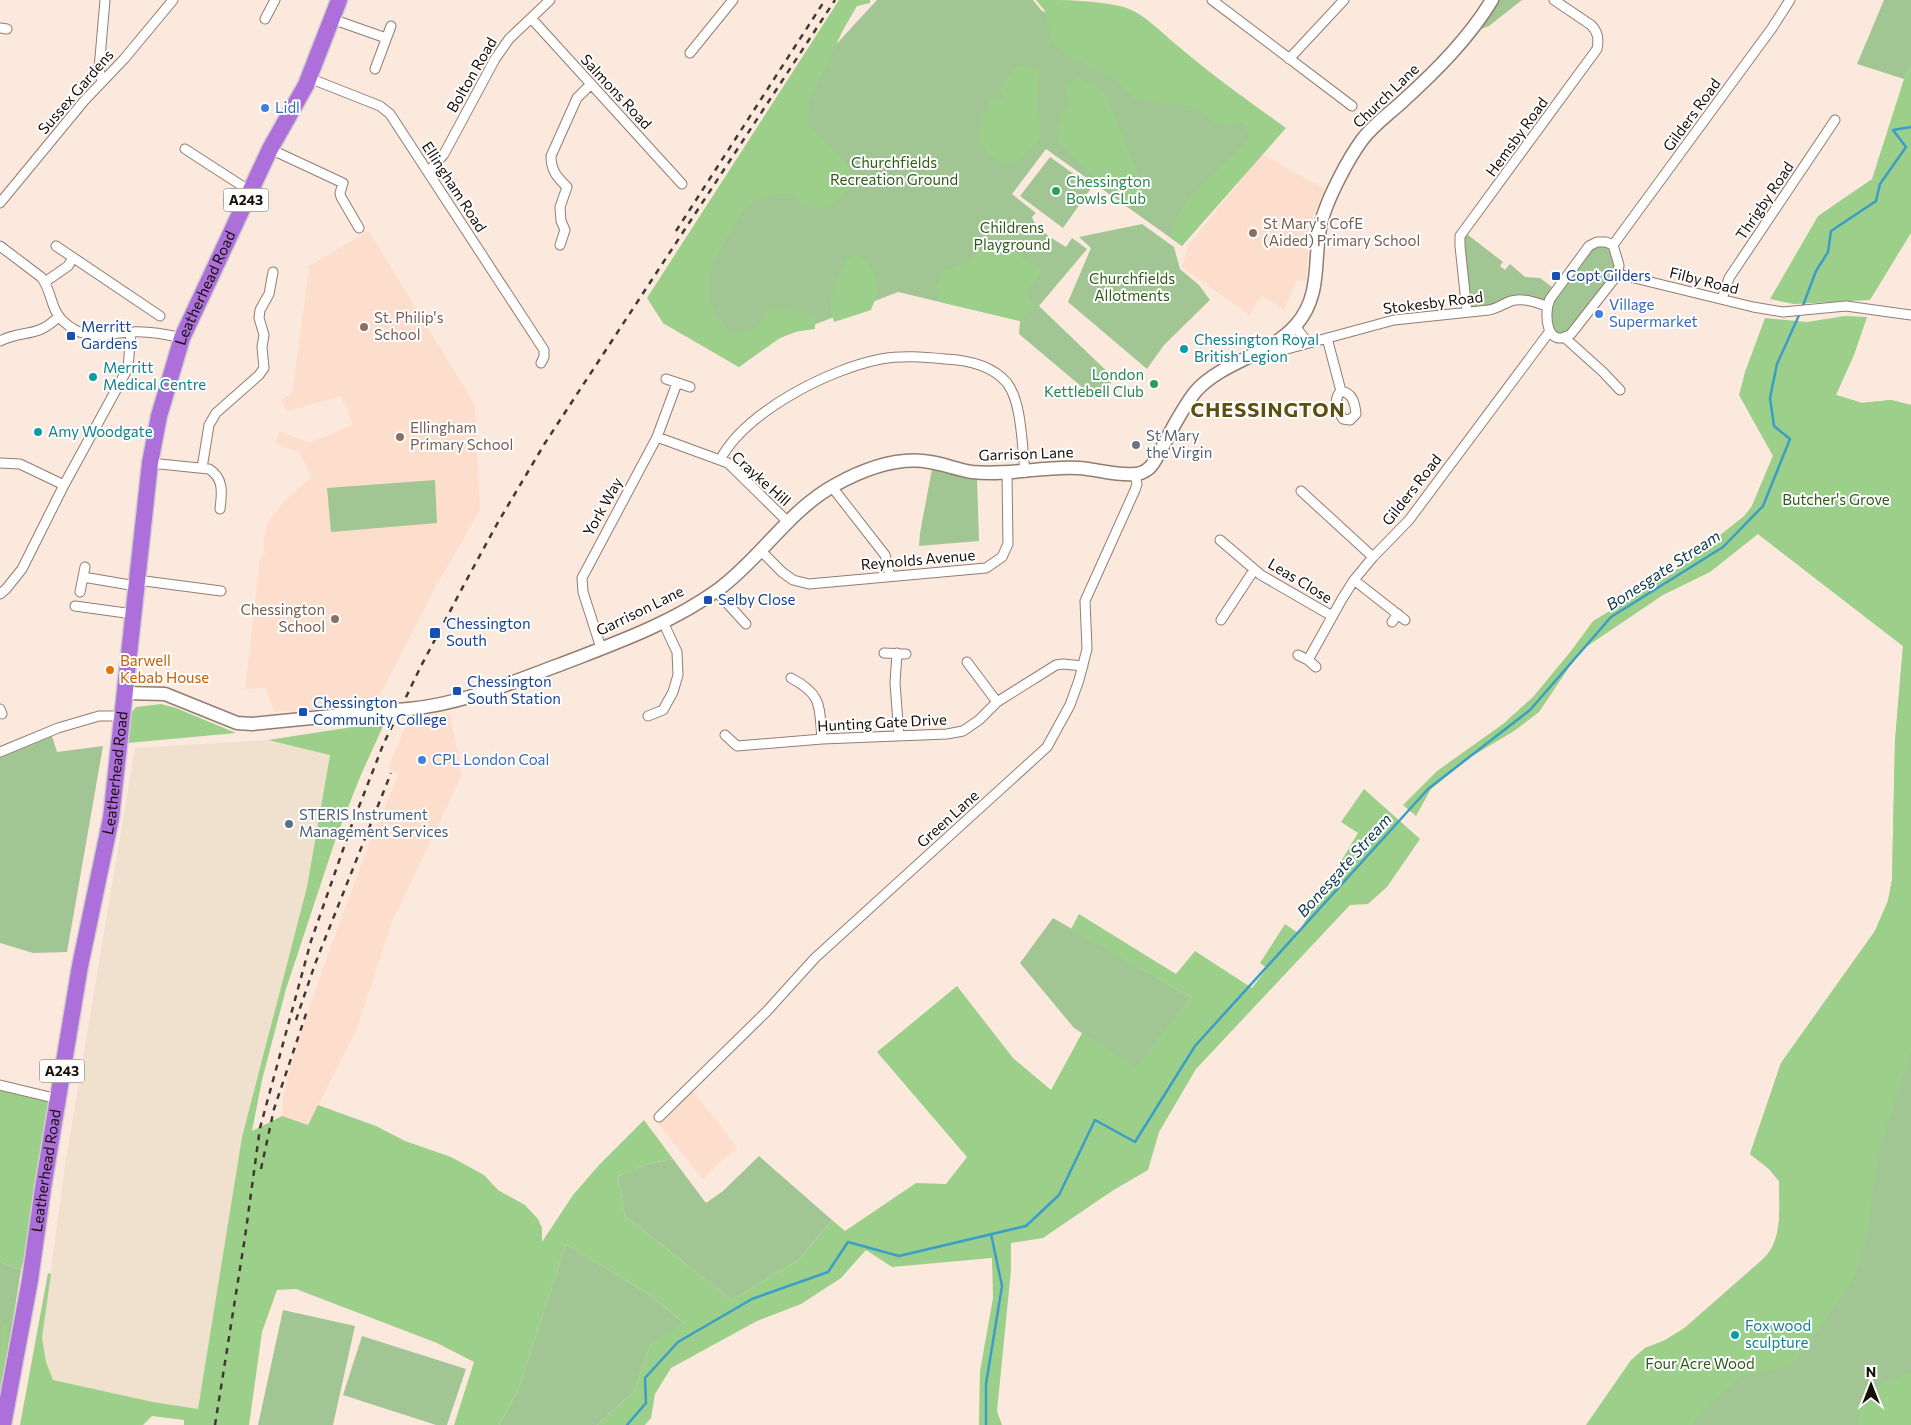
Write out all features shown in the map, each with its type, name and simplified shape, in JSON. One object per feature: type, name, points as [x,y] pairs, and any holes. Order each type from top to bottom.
[{"type":"highway","name":"Leatherhead Road","points":[[3,1425],[30,1280],[43,1188],[80,966],[111,818],[150,463],[159,416],[182,338],[270,149],[309,78],[339,0]]},
{"type":"street","points":[[102,82],[99,70],[105,0]]},
{"type":"street","name":"Sussex Gardens","points":[[0,203],[84,101],[173,0]]},
{"type":"street","points":[[265,19],[275,0]]},
{"type":"street","name":"Bolton Road","points":[[428,172],[444,154],[509,39],[550,0]]},
{"type":"street","points":[[690,53],[733,0]]},
{"type":"street","points":[[1212,0],[1352,106]]},
{"type":"street","points":[[1289,58],[1344,0]]},
{"type":"street","name":"Church Lane","points":[[1135,474],[1146,471],[1150,467],[1189,400],[1204,384],[1225,369],[1281,338],[1295,326],[1305,312],[1315,284],[1319,237],[1323,216],[1362,139],[1436,70],[1459,45],[1492,0]]},
{"type":"street","name":"Hemsby Road","points":[[1467,312],[1460,236],[1597,49],[1596,30],[1554,0]]},
{"type":"street","name":"Gilders Road","points":[[1613,245],[1767,35],[1790,0]]},
{"type":"street","name":"Salmons Road","points":[[531,18],[682,184]]},
{"type":"street","points":[[332,19],[386,38]]},
{"type":"street","points":[[375,69],[391,26]]},
{"type":"street","name":"Ellingham Road","points":[[309,78],[386,109],[544,350],[544,357],[541,363]]},
{"type":"street","points":[[560,245],[565,230],[561,221],[560,207],[567,187],[555,176],[551,156],[577,98],[591,84]]},
{"type":"street","name":"Thrigby Road","points":[[1722,299],[1729,278],[1836,120]]},
{"type":"street","points":[[185,149],[250,192]]},
{"type":"street","points":[[270,149],[343,183],[340,193],[341,198],[359,228]]},
{"type":"street","points":[[1564,338],[1571,334],[1618,274],[1619,266],[1613,245],[1606,242],[1596,242],[1590,246],[1550,299],[1547,306],[1546,323],[1554,335],[1564,338],[1603,372],[1620,390]]},
{"type":"street","points":[[0,246],[33,270],[45,282],[51,301],[59,316],[78,332],[101,336],[131,332],[160,333],[182,338]]},
{"type":"street","points":[[56,246],[70,252],[149,312],[160,316]]},
{"type":"street","points":[[45,282],[68,266],[70,252]]},
{"type":"street","points":[[202,468],[209,425],[216,413],[260,375],[264,368],[262,347],[264,335],[259,318],[260,310],[270,294],[273,272]]},
{"type":"street","name":"Filby Road","points":[[1618,274],[1753,307],[1783,312],[1846,306],[1911,315]]},
{"type":"street","name":"Stokesby Road","points":[[1264,347],[1268,352],[1271,352],[1394,320],[1499,308],[1516,299],[1547,306]]},
{"type":"street","points":[[0,341],[31,334],[42,329],[59,316]]},
{"type":"street","points":[[1295,326],[1308,343]]},
{"type":"street","name":"Gilders Road","points":[[1308,660],[1354,580],[1373,557],[1409,520],[1550,331]]},
{"type":"street","points":[[0,594],[22,569],[64,485],[128,368],[131,332]]},
{"type":"street","points":[[1327,338],[1341,391]]},
{"type":"street","points":[[720,460],[726,449],[736,438],[763,415],[798,391],[852,366],[882,359],[916,356],[960,360],[981,365],[997,373],[1007,383],[1014,395],[1025,472]]},
{"type":"street","points":[[666,379],[690,387]]},
{"type":"street","name":"York Way","points":[[601,648],[583,592],[582,578],[658,437],[677,383]]},
{"type":"street","name":"Crayke Hill","points":[[658,437],[728,463],[789,523]]},
{"type":"street","name":"Garrison Lane","points":[[125,693],[165,694],[238,723],[252,724],[434,707],[464,700],[601,648],[663,622],[716,591],[761,551],[813,500],[832,487],[864,470],[912,460],[930,462],[969,472],[1007,474],[1077,468],[1135,474]]},
{"type":"street","points":[[0,463],[20,464],[64,485]]},
{"type":"street","points":[[150,463],[209,469],[219,477],[222,492],[220,509]]},
{"type":"street","name":"Reynolds Avenue","points":[[761,551],[793,580],[809,584],[986,568],[1002,557],[1008,544],[1007,474]]},
{"type":"street","name":"Green Lane","points":[[659,1116],[766,1011],[814,958],[1047,747],[1070,705],[1083,666],[1087,649],[1085,601],[1135,490],[1135,474]]},
{"type":"street","points":[[832,487],[885,555],[890,576]]},
{"type":"street","points":[[1301,491],[1373,557]]},
{"type":"street","name":"Leas Close","points":[[1220,540],[1254,570],[1332,616]]},
{"type":"street","points":[[80,592],[85,567]]},
{"type":"street","name":"Leas Close","points":[[1221,620],[1231,612],[1254,570]]},
{"type":"street","points":[[83,577],[221,591]]},
{"type":"street","points":[[1354,580],[1401,617],[1392,622]]},
{"type":"street","points":[[716,591],[746,624]]},
{"type":"street","points":[[75,606],[133,614]]},
{"type":"street","points":[[648,716],[663,710],[674,692],[678,675],[677,652],[663,622]]},
{"type":"street","points":[[884,654],[902,654],[895,683],[899,736]]},
{"type":"street","points":[[1298,655],[1316,667]]},
{"type":"street","points":[[967,662],[997,702]]},
{"type":"street","name":"Hunting Gate Drive","points":[[725,735],[737,746],[822,739],[947,734],[963,731],[979,720],[997,702],[1056,665],[1083,666]]},
{"type":"street","points":[[791,678],[807,686],[813,692],[819,705],[822,739]]},
{"type":"street","points":[[0,752],[58,728],[99,716],[122,716]]},
{"type":"street","points":[[0,1085],[58,1099]]},
{"type":"shaded area","name":"St Mary's CofE (Aided) Primary School","points":[[1262,154],[1325,189],[1310,221],[1306,281],[1297,280],[1284,310],[1262,296],[1249,315],[1182,267],[1188,246]]},
{"type":"shaded area","points":[[369,231],[475,405],[480,510],[433,592],[375,705],[275,712],[265,687],[245,690],[260,557],[265,554],[263,544],[267,524],[283,502],[312,477],[299,452],[275,444],[280,431],[309,443],[353,425],[341,396],[287,411],[281,400],[292,393],[309,270],[306,268]]},
{"type":"shaded area","points":[[450,713],[462,775],[392,922],[357,1028],[308,1125],[282,1116],[283,1098],[294,1051],[373,834],[399,774],[388,769],[409,718],[419,716],[434,722]]},
{"type":"shaded area","points":[[268,740],[330,754],[307,887],[242,1137],[198,1409],[153,1402],[53,1380],[46,1362],[42,1338],[65,1165],[135,748]]},
{"type":"shaded area","points":[[692,1090],[738,1148],[703,1179],[658,1124]]},
{"type":"green space","points":[[839,0],[870,0],[870,3],[857,6],[843,30],[809,101],[808,126],[845,162],[854,176],[852,186],[833,205],[810,208],[800,202],[792,193],[780,193],[759,199],[745,207],[716,258],[709,284],[713,309],[733,334],[747,333],[761,321],[767,310],[783,308],[815,316],[815,329],[787,333],[739,367],[663,323],[647,298]]},
{"type":"green space","name":"Churchfields Recreation Ground","points":[[877,0],[1033,0],[1042,11],[1151,46],[1267,138],[1182,246],[1046,149],[1012,194],[1036,213],[1032,217],[1034,222],[1046,234],[1066,247],[1072,238],[1087,249],[1039,306],[1115,379],[1095,398],[1019,334],[1020,321],[898,292],[775,340],[739,367],[663,323],[828,53]]},
{"type":"green space","points":[[1036,0],[1092,2],[1132,10],[1153,24],[1218,79],[1286,128],[1182,246],[1171,238],[1176,219],[1192,193],[1249,140],[1244,122],[1227,125],[1212,121],[1192,106],[1135,99],[1110,76],[1065,55],[1053,43],[1045,11]]},
{"type":"green space","points":[[1499,0],[1522,0],[1489,26],[1481,29]]},
{"type":"green space","points":[[1884,0],[1911,0],[1911,66],[1904,79],[1857,64]]},
{"type":"green space","points":[[1019,64],[1039,69],[1037,110],[1041,123],[1039,140],[1015,163],[1003,164],[989,153],[979,140],[981,116],[990,110],[987,102],[989,98],[1004,100],[999,89]]},
{"type":"green space","points":[[1911,66],[1911,233],[1870,300],[1794,304],[1770,299],[1818,216],[1872,179],[1904,79]]},
{"type":"green space","points":[[1078,78],[1097,86],[1106,95],[1141,181],[1143,197],[1126,201],[1078,162],[1059,142],[1057,129],[1070,103],[1065,86]]},
{"type":"green space","name":"Chessington Bowls CLub","points":[[1050,157],[1092,187],[1063,228],[1020,196]]},
{"type":"green space","name":"Churchfields Allotments","points":[[1142,224],[1174,247],[1180,269],[1199,285],[1210,300],[1164,345],[1147,369],[1068,302],[1091,248],[1079,237]]},
{"type":"green space","points":[[1463,231],[1503,262],[1500,266],[1505,270],[1510,264],[1525,277],[1540,278],[1556,290],[1589,246],[1613,245],[1619,265],[1571,334],[1554,335],[1547,306],[1526,300],[1467,312]]},
{"type":"green space","points":[[1004,244],[1042,271],[1026,293],[1035,309],[1020,321],[940,302],[936,287],[945,270],[971,261],[974,254]]},
{"type":"green space","points":[[857,254],[869,265],[874,275],[877,285],[876,298],[871,310],[834,322],[830,307],[833,289],[847,259]]},
{"type":"green space","name":"Butcher's Grove","points":[[1845,316],[1867,317],[1854,355],[1836,395],[1862,403],[1891,400],[1911,405],[1911,1052],[1882,1142],[1875,1172],[1867,1235],[1861,1259],[1852,1281],[1797,1359],[1786,1366],[1741,1377],[1702,1410],[1691,1425],[1586,1425],[1631,1360],[1645,1348],[1665,1340],[1686,1327],[1767,1256],[1776,1239],[1779,1220],[1779,1181],[1769,1169],[1750,1154],[1781,1063],[1875,931],[1888,901],[1892,880],[1895,741],[1903,646],[1758,534],[1710,572],[1663,595],[1580,651],[1539,712],[1514,731],[1469,758],[1431,789],[1416,816],[1403,805],[1437,771],[1503,724],[1533,697],[1593,621],[1668,576],[1748,513],[1773,456],[1739,395],[1745,372],[1765,318],[1807,322]]},
{"type":"green space","name":"Butcher's Grove","points":[[1836,395],[1862,403],[1891,400],[1911,405],[1911,1425],[1589,1425],[1672,1339],[1770,1251],[1779,1222],[1779,1181],[1769,1169],[1750,1154],[1781,1063],[1875,931],[1888,901],[1892,880],[1895,741],[1903,646],[1758,534],[1745,515],[1752,506],[1773,456]]},
{"type":"green space","points":[[932,469],[977,479],[979,541],[919,546]]},
{"type":"green space","points":[[435,480],[437,523],[331,532],[327,488]]},
{"type":"green space","points":[[161,704],[176,708],[236,733],[128,743],[130,714],[136,707]]},
{"type":"green space","points":[[385,722],[360,777],[336,838],[286,989],[262,1080],[252,1131],[282,1116],[308,1125],[318,1105],[376,1126],[405,1141],[451,1157],[484,1175],[498,1190],[525,1205],[538,1219],[542,1228],[542,1242],[573,1195],[599,1165],[644,1120],[673,1159],[651,1163],[618,1176],[625,1216],[732,1300],[798,1260],[832,1220],[845,1231],[916,1183],[946,1184],[967,1157],[877,1052],[957,986],[1013,1058],[1051,1090],[1082,1033],[1136,1067],[1192,998],[1071,929],[1079,914],[1176,974],[1195,951],[1252,988],[1267,968],[1260,963],[1285,924],[1298,933],[1358,833],[1341,822],[1364,789],[1420,839],[1387,887],[1368,904],[1350,905],[1196,1069],[1159,1132],[1148,1170],[1112,1191],[1043,1238],[1011,1243],[1011,1270],[997,1411],[1002,1425],[979,1425],[980,1371],[993,1298],[992,1258],[892,1267],[866,1250],[841,1278],[801,1304],[757,1321],[671,1368],[655,1394],[651,1418],[645,1425],[597,1425],[634,1391],[651,1343],[684,1323],[650,1295],[566,1244],[517,1393],[499,1425],[454,1425],[474,1362],[437,1343],[296,1289],[277,1290],[262,1332],[249,1425],[184,1425],[184,1420],[152,1416],[143,1425],[20,1425],[48,1273],[51,1274],[42,1338],[46,1362],[53,1380],[153,1402],[198,1409],[242,1137],[307,887],[330,755],[268,740]]},
{"type":"green space","points":[[52,736],[57,752],[103,746],[67,952],[33,953],[0,943],[0,757]]},
{"type":"green space","points":[[1053,918],[1192,998],[1136,1068],[1074,1028],[1020,963]]},
{"type":"green space","points":[[0,1090],[52,1102],[31,1230],[21,1270],[0,1262]]},
{"type":"green space","points":[[759,1156],[832,1220],[798,1260],[732,1300],[625,1216],[618,1176],[651,1163],[673,1159],[706,1203],[723,1191]]},
{"type":"green space","points":[[566,1244],[650,1295],[685,1324],[651,1343],[634,1391],[597,1425],[499,1425],[517,1393]]},
{"type":"green space","points":[[0,1262],[21,1270],[0,1401]]},
{"type":"green space","points":[[283,1310],[355,1326],[333,1425],[258,1425]]},
{"type":"green space","points":[[3,1323],[6,1323],[8,1328],[0,1401],[1,1348]]},
{"type":"green space","points":[[362,1336],[466,1369],[447,1425],[436,1425],[343,1395]]},
{"type":"green space","points":[[1911,1372],[1911,1425],[1858,1425],[1864,1402],[1874,1389]]},
{"type":"waterway","name":"Bonesgate Stream","points":[[1802,308],[1816,271],[1828,252],[1831,231],[1876,201],[1880,184],[1906,147],[1893,130],[1911,127]]},
{"type":"waterway","name":"Bonesgate Stream","points":[[627,1425],[646,1403],[645,1378],[678,1342],[752,1299],[828,1272],[848,1242],[899,1256],[1026,1226],[1059,1195],[1095,1120],[1135,1142],[1195,1046],[1428,789],[1530,710],[1611,617],[1723,547],[1763,506],[1790,439],[1774,426],[1770,398],[1777,364],[1800,313]]},
{"type":"waterway","points":[[986,1425],[986,1384],[1002,1286],[991,1234]]},
{"type":"railway","points":[[676,231],[825,0]]},
{"type":"railway","points":[[215,1425],[260,1128],[311,941],[351,827],[383,745],[421,666],[466,581],[545,443],[835,0]]},
{"type":"railway","points":[[296,1020],[315,964],[391,773]]},
{"type":"railway","points":[[261,1169],[274,1109],[307,1011]]},
{"type":"place","name":"Lidl","points":[[265,108]]},
{"type":"place","name":"Chessington Bowls CLub","points":[[1056,191]]},
{"type":"place","name":"St Mary's CofE (Aided) Primary School","points":[[1253,233]]},
{"type":"place","name":"Copt Gilders","points":[[1556,276]]},
{"type":"place","name":"Village Supermarket","points":[[1599,314]]},
{"type":"place","name":"St. Philip's School","points":[[364,327]]},
{"type":"place","name":"Merritt Gardens","points":[[71,336]]},
{"type":"place","name":"Chessington Royal British Legion","points":[[1184,349]]},
{"type":"place","name":"Merritt Medical Centre","points":[[93,377]]},
{"type":"place","name":"London Kettlebell Club","points":[[1154,384]]},
{"type":"place","name":"Amy Woodgate","points":[[38,432]]},
{"type":"place","name":"Ellingham Primary School","points":[[400,437]]},
{"type":"place","name":"St Mary the Virgin","points":[[1136,445]]},
{"type":"place","name":"Selby Close","points":[[708,600]]},
{"type":"place","name":"Chessington School","points":[[335,619]]},
{"type":"place","name":"Chessington South","points":[[435,633]]},
{"type":"place","name":"Barwell Kebab House","points":[[110,670]]},
{"type":"place","name":"Chessington South Station","points":[[457,691]]},
{"type":"place","name":"Chessington Community College","points":[[303,712]]},
{"type":"place","name":"CPL London Coal","points":[[422,760]]},
{"type":"place","name":"STERIS Instrument Management Services","points":[[289,824]]},
{"type":"place","name":"Fox wood sculpture","points":[[1735,1335]]},
{"type":"district","name":"CHESSINGTON","points":[[1268,410]]},
{"type":"park label","name":"Childrens Playground","points":[[1012,236]]},
{"type":"park label","name":"Four Acre Wood","points":[[1700,1364]]}]
